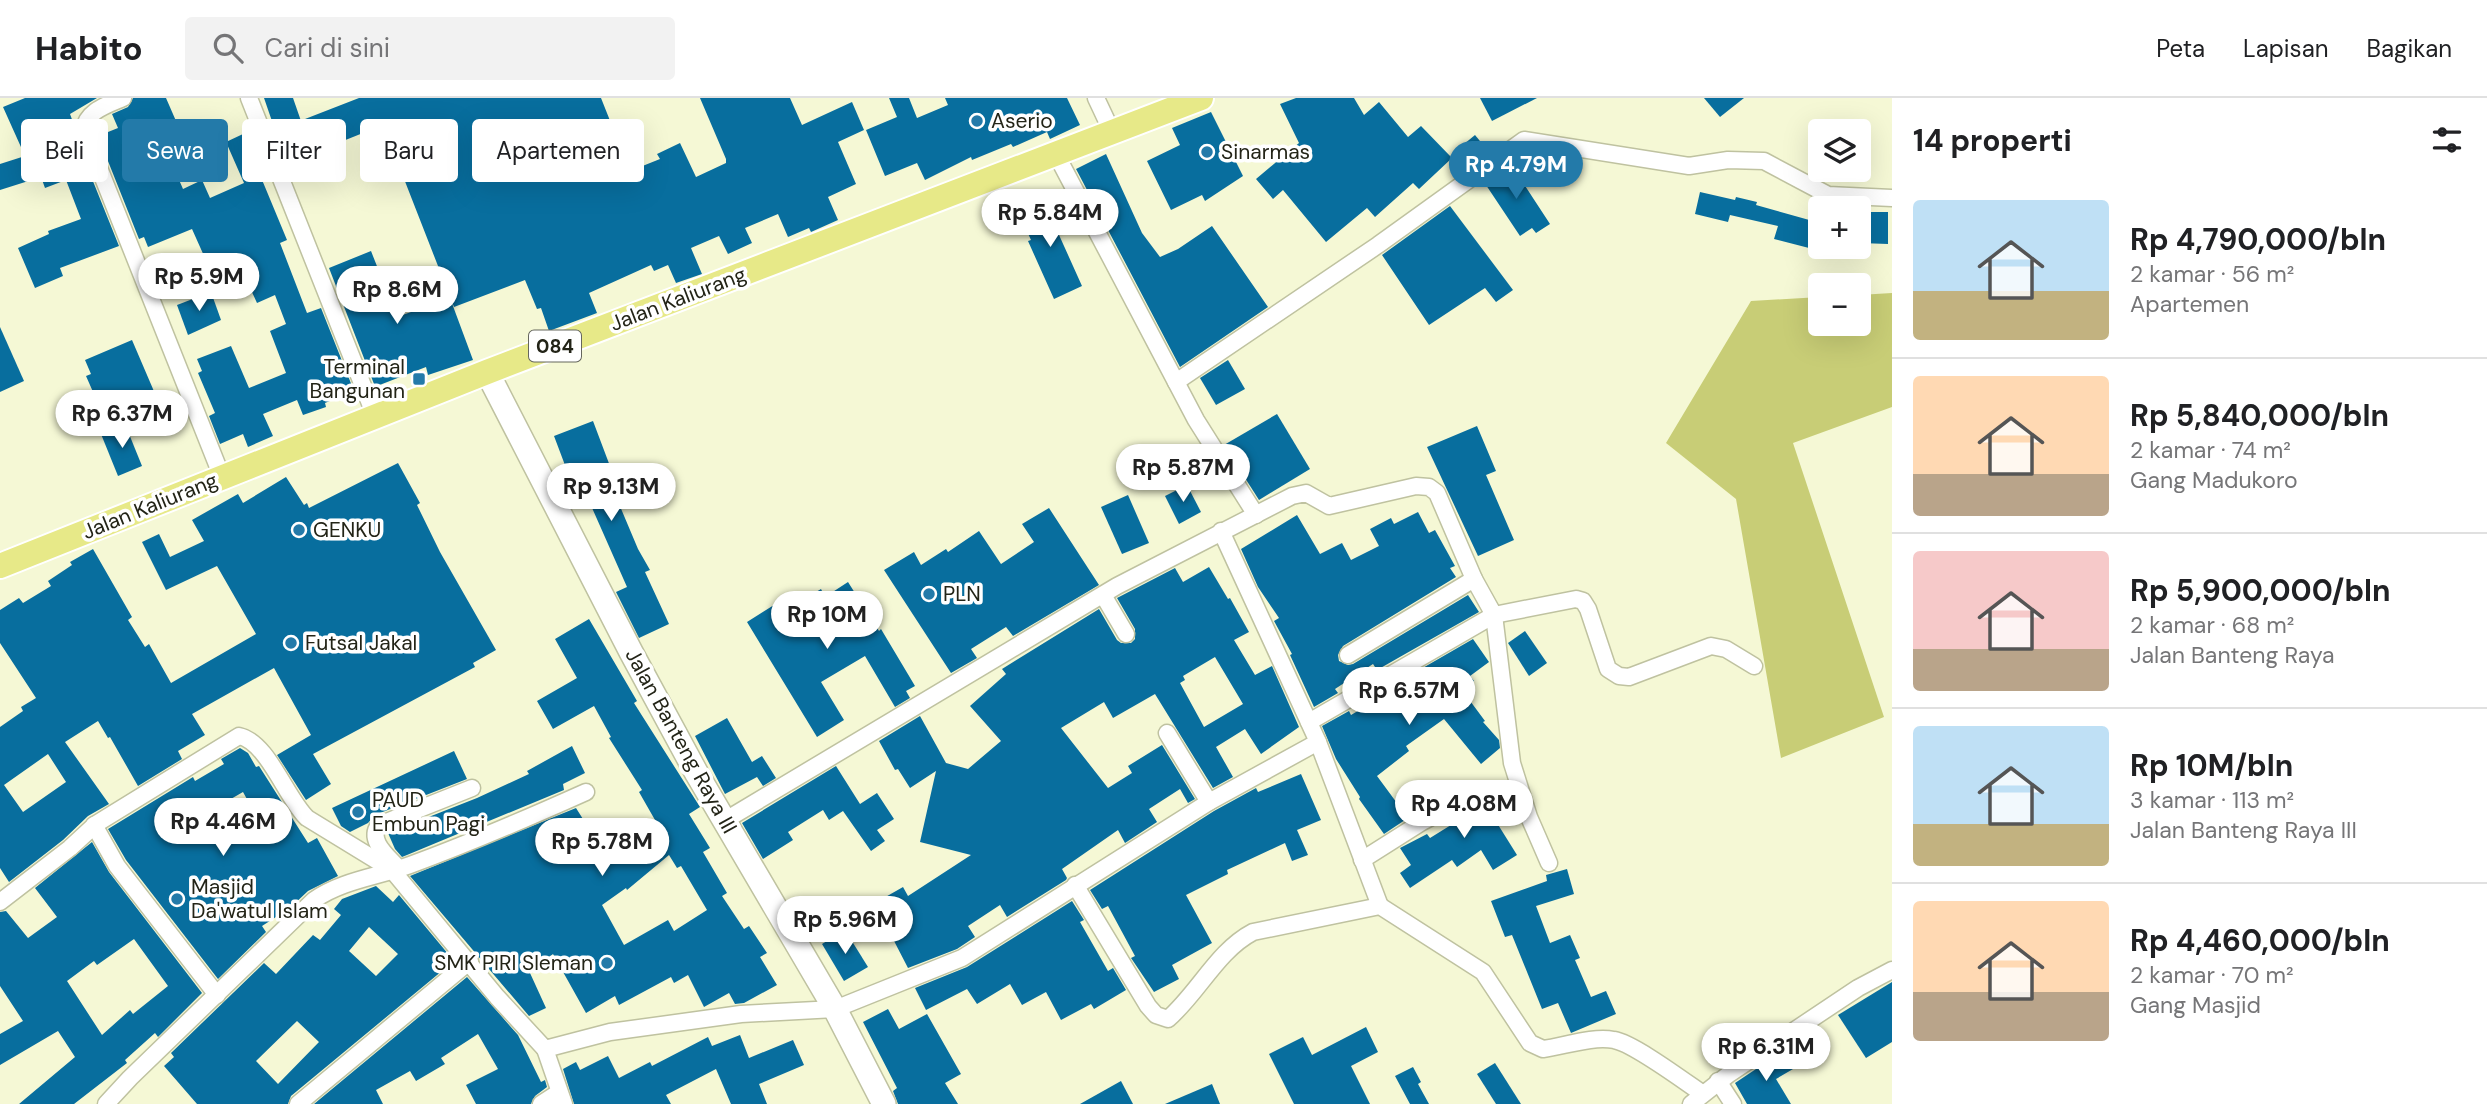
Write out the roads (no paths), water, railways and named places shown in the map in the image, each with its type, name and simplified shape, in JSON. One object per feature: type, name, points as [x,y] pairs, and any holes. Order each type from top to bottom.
[{"type":"main road","name":"Jalan Kaliurang","points":[[0,566],[486,372],[1201,98]]},
{"type":"street","points":[[123,98],[92,114],[86,120],[84,130],[222,478]]},
{"type":"street","points":[[249,98],[375,416]]},
{"type":"street","points":[[1096,98],[1112,132]]},
{"type":"street","points":[[1176,382],[1378,245],[1524,140],[1689,166],[1728,160],[1764,161],[1828,195],[1892,198]]},
{"type":"street","points":[[1056,154],[1196,419],[1256,515]]},
{"type":"street","name":"Jalan Banteng Raya III","points":[[486,372],[631,652],[724,821],[835,1009],[884,1104]]},
{"type":"street","points":[[724,821],[1161,561],[1292,496],[1306,493],[1329,506],[1416,486],[1429,487],[1437,493],[1474,579],[1494,615],[1513,763],[1529,817],[1549,863]]},
{"type":"street","points":[[1221,531],[1318,742],[1380,906],[1483,972],[1535,1047],[1543,1049],[1614,1040],[1630,1046],[1697,1099],[1718,1081],[1858,988],[1892,970]]},
{"type":"street","points":[[1348,655],[1474,579]]},
{"type":"street","points":[[1103,595],[1126,634]]},
{"type":"street","points":[[1309,722],[1494,615],[1576,599],[1583,601],[1588,609],[1608,669],[1619,676],[1629,677],[1711,646],[1726,649],[1754,666]]},
{"type":"street","points":[[1167,733],[1209,802]]},
{"type":"street","points":[[0,902],[71,848],[94,825],[239,736],[251,740],[299,811],[307,818],[395,870]]},
{"type":"street","points":[[545,1049],[623,1030],[741,1014],[835,1009],[962,958],[1209,802],[1318,742]]},
{"type":"street","points":[[472,788],[379,825],[374,837],[395,870],[497,997],[545,1049],[561,1099],[541,1104]]},
{"type":"street","points":[[106,1104],[314,900],[330,889],[395,870],[484,838],[586,792]]},
{"type":"street","points":[[1362,860],[1422,822],[1477,793]]},
{"type":"street","points":[[94,825],[117,866],[217,995]]},
{"type":"street","points":[[1075,885],[1149,1006],[1156,1015],[1168,1018],[1181,1007],[1238,940],[1253,932],[1380,906]]},
{"type":"street","points":[[298,1104],[470,961]]},
{"type":"street","points":[[1718,1081],[1733,1104]]},
{"type":"place","name":"Aserio","points":[[977,121]]},
{"type":"place","name":"Sinarmas","points":[[1207,152]]},
{"type":"place","name":"Terminal Bangunan","points":[[419,379]]},
{"type":"place","name":"GENKU","points":[[299,530]]},
{"type":"place","name":"PLN","points":[[929,594]]},
{"type":"place","name":"Futsal Jakal","points":[[291,643]]},
{"type":"place","name":"PAUD Embun Pagi","points":[[358,812]]},
{"type":"place","name":"Masjid Da'watul Islam","points":[[177,899]]},
{"type":"place","name":"SMK PIRI Sleman","points":[[607,963]]}]
